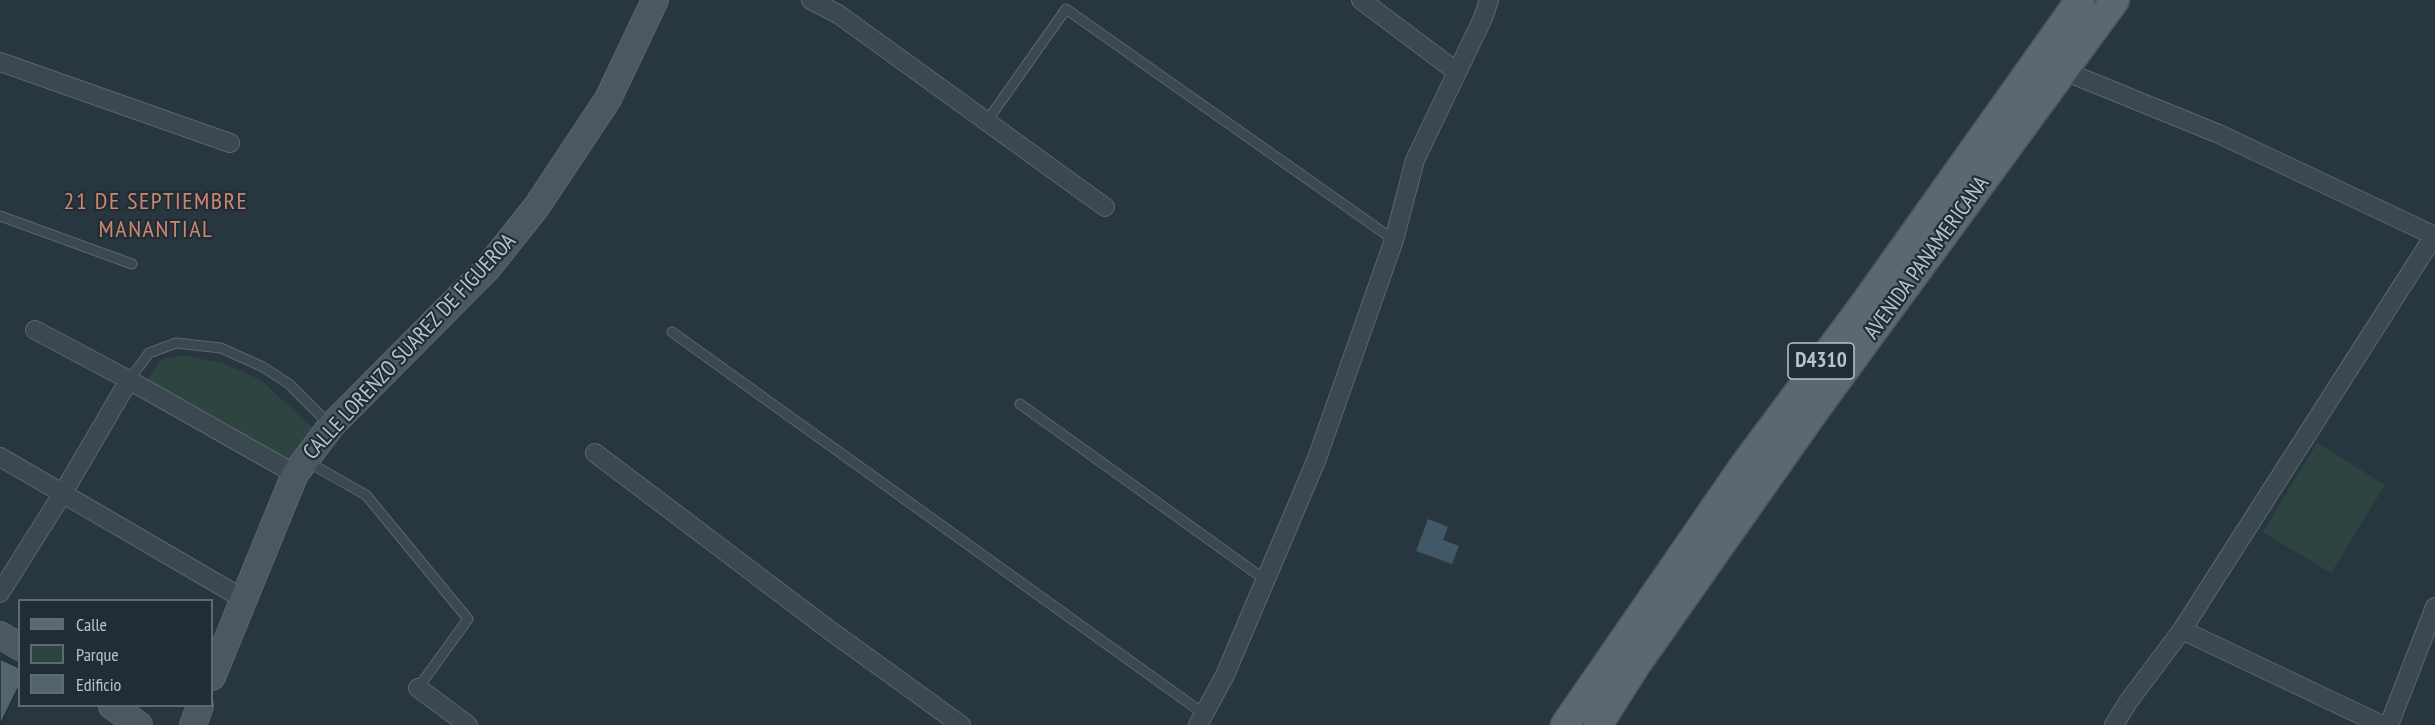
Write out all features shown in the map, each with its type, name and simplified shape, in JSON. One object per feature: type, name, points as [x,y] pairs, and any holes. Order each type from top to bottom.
[{"type":"main road","name":"CALLE LORENZO SUAREZ DE FIGUEROA","points":[[213,674],[242,598],[299,467],[331,426],[487,269],[537,206],[608,99],[655,0]]},
{"type":"main road","name":"AVENIDA PANAMERICANA","points":[[1598,725],[1636,665],[1816,409],[2080,0]]},
{"type":"main road","name":"AVENIDA PANAMERICANA","points":[[1565,725],[1745,464],[1943,215],[2064,71],[2115,0]]},
{"type":"main road","points":[[1745,464],[1768,480]]},
{"type":"main road","points":[[0,635],[18,646]]},
{"type":"main road","points":[[115,707],[139,725]]},
{"type":"main road","points":[[193,725],[199,707]]},
{"type":"street","points":[[811,0],[838,14],[1105,207]]},
{"type":"street","points":[[1361,0],[1457,72]]},
{"type":"street","points":[[1201,719],[1225,675],[1316,460],[1394,240],[1415,160],[1483,18],[1489,0]]},
{"type":"street","points":[[0,62],[230,143]]},
{"type":"street","points":[[2064,71],[2220,134],[2434,236],[2182,630],[2128,702],[2114,725]]},
{"type":"street","points":[[35,330],[299,467]]},
{"type":"street","points":[[0,593],[63,493],[129,380]]},
{"type":"street","points":[[595,453],[828,629],[961,725]]},
{"type":"street","points":[[0,458],[242,598]]},
{"type":"street","points":[[2389,725],[2435,607]]},
{"type":"street","points":[[2182,630],[2382,725]]},
{"type":"street","points":[[418,688],[468,725]]},
{"type":"lane","points":[[987,121],[1066,9],[1394,240]]},
{"type":"lane","points":[[0,216],[132,264]]},
{"type":"lane","points":[[672,332],[1201,719]]},
{"type":"lane","points":[[129,380],[149,353],[176,342],[221,348],[263,367],[290,384],[331,426]]},
{"type":"lane","points":[[1020,404],[1264,579]]},
{"type":"lane","points":[[299,467],[366,495],[468,619],[418,688]]},
{"type":"green space","points":[[182,355],[222,363],[261,380],[315,430],[288,459],[147,379],[162,359]]},
{"type":"green space","points":[[2317,443],[2385,485],[2331,573],[2263,532]]},
{"type":"water","points":[[1428,519],[1448,527],[1443,540],[1459,546],[1452,564],[1416,551]]},
{"type":"building","points":[[0,659],[18,667],[18,688],[0,725]]},
{"type":"district","name":"21 DE SEPTIEMBRE MANANTIAL","points":[[156,216]]}]
